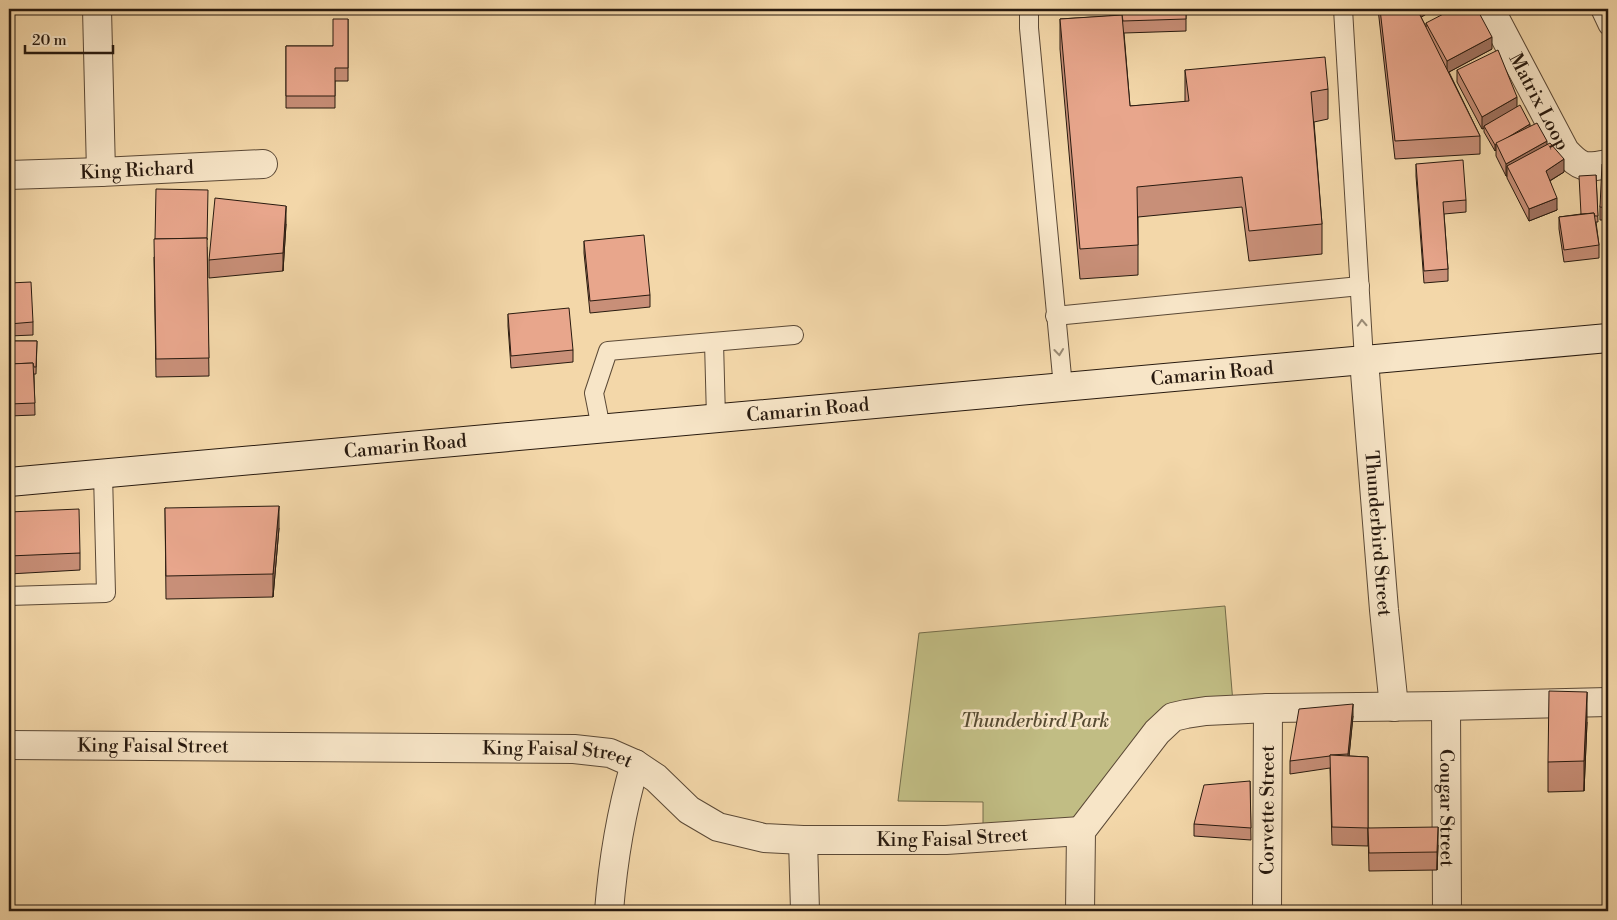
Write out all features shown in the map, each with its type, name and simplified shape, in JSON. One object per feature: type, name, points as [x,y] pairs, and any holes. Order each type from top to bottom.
[{"type":"street","points":[[97,9],[101,172]]},
{"type":"street","name":"Matrix Loop","points":[[1490,9],[1565,151],[1574,160],[1587,167],[1608,164]]},
{"type":"street","name":"King Richard","points":[[9,175],[263,164]]},
{"type":"street","name":"Camarin Road","points":[[9,482],[1608,338]]},
{"type":"street","name":"Thunderbird Street","points":[[1364,360],[1384,610],[1394,707]]},
{"type":"street","points":[[1080,911],[1081,831],[1157,732],[1173,718],[1206,711],[1268,708],[1608,702]]},
{"type":"street","name":"Cougar Street","points":[[1446,706],[1447,911]]},
{"type":"street","name":"Corvette Street","points":[[1267,911],[1268,708]]},
{"type":"street","name":"King Faisal Street","points":[[9,745],[574,749],[610,753],[635,764],[656,778],[689,810],[718,827],[764,838],[804,840],[946,840],[1081,831]]},
{"type":"street","points":[[609,911],[617,840],[635,764]]},
{"type":"street","points":[[804,840],[805,911]]},
{"type":"lane","points":[[1029,9],[1029,28],[1063,387]]},
{"type":"lane","points":[[1343,9],[1364,360]]},
{"type":"lane","points":[[1600,9],[1608,26]]},
{"type":"lane","points":[[1055,316],[1360,286]]},
{"type":"lane","points":[[601,428],[594,393],[608,351],[794,335]]},
{"type":"lane","points":[[714,342],[716,418]]},
{"type":"lane","points":[[9,596],[106,593],[102,474]]},
{"type":"green space","name":"Thunderbird Park","points":[[1225,606],[1233,703],[1168,708],[1077,823],[983,829],[983,802],[898,801],[919,633]]},
{"type":"building","points":[[1110,9],[1186,9],[1186,19],[1123,21],[1122,15],[1110,16]]},
{"type":"building","points":[[1380,9],[1417,9],[1480,136],[1395,141]]},
{"type":"building","points":[[1453,9],[1477,9],[1492,37],[1447,61],[1426,23]]},
{"type":"building","points":[[1122,15],[1130,106],[1189,101],[1185,70],[1325,57],[1328,89],[1311,92],[1322,224],[1249,231],[1242,177],[1137,187],[1138,245],[1080,249],[1060,19]]},
{"type":"building","points":[[333,19],[348,19],[348,68],[335,68],[335,96],[286,96],[286,46],[333,46]]},
{"type":"building","points":[[1498,50],[1517,97],[1482,117],[1457,70]]},
{"type":"building","points":[[1520,105],[1530,124],[1495,145],[1484,126]]},
{"type":"building","points":[[1537,123],[1547,141],[1506,164],[1496,143]]},
{"type":"building","points":[[1550,143],[1564,159],[1546,171],[1557,198],[1529,209],[1507,166]]},
{"type":"building","points":[[1463,160],[1466,200],[1443,202],[1448,269],[1424,271],[1416,164]]},
{"type":"building","points":[[1602,164],[1608,164],[1608,208],[1600,207]]},
{"type":"building","points":[[1596,175],[1598,216],[1595,216],[1594,213],[1581,214],[1579,176]]},
{"type":"building","points":[[156,189],[208,190],[207,240],[207,238],[155,239]]},
{"type":"building","points":[[215,198],[286,206],[283,253],[209,260]]},
{"type":"building","points":[[1594,213],[1599,245],[1564,250],[1559,217]]},
{"type":"building","points":[[1608,218],[1608,269],[1607,269],[1606,219]]},
{"type":"building","points":[[644,235],[650,295],[590,301],[584,241]]},
{"type":"building","points":[[207,238],[209,358],[156,359],[154,239]]},
{"type":"building","points":[[31,282],[33,322],[9,324],[9,283]]},
{"type":"building","points":[[569,308],[573,350],[511,356],[508,314]]},
{"type":"building","points":[[9,341],[37,341],[36,367],[34,367],[33,363],[9,364]]},
{"type":"building","points":[[33,363],[35,403],[9,404],[9,364]]},
{"type":"building","points":[[279,506],[273,574],[166,576],[165,508]]},
{"type":"building","points":[[79,509],[80,553],[9,556],[9,512]]},
{"type":"building","points":[[1549,691],[1587,692],[1584,761],[1548,762]]},
{"type":"building","points":[[1353,704],[1348,754],[1290,761],[1299,709]]},
{"type":"building","points":[[1330,755],[1368,757],[1368,828],[1332,827]]},
{"type":"building","points":[[1250,781],[1251,828],[1194,824],[1204,785]]},
{"type":"building","points":[[1438,827],[1437,852],[1369,853],[1368,828]]}]
